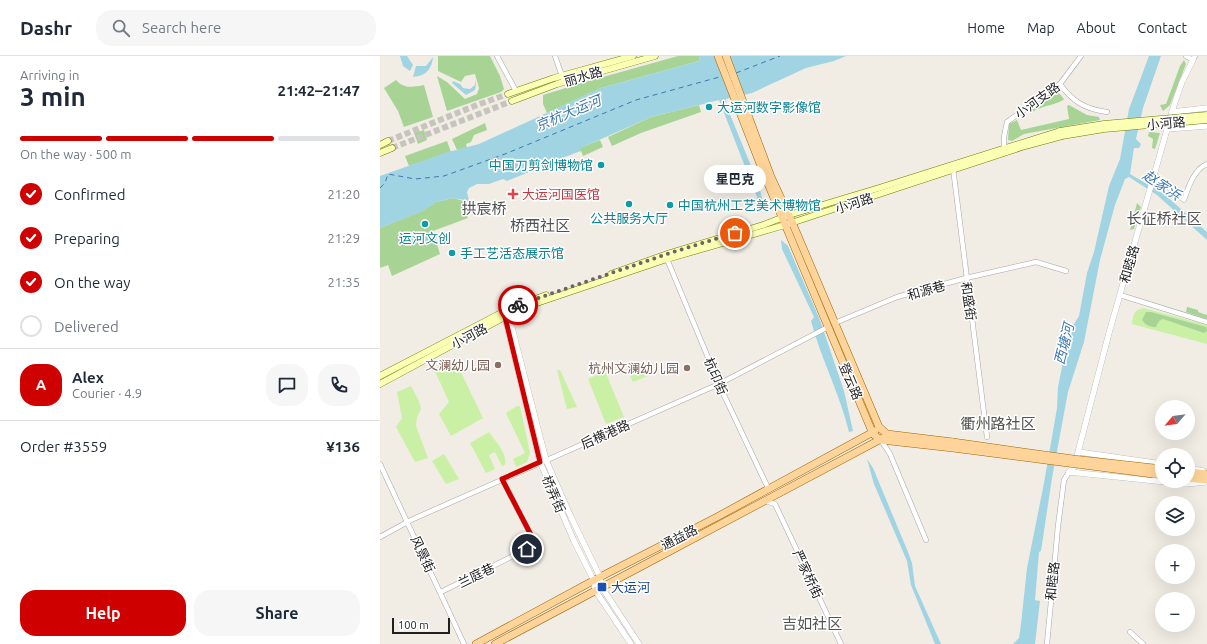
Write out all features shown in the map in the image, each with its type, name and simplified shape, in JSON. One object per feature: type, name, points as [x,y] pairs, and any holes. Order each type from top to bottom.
[{"type":"main road","name":"丽水路","points":[[508,94],[635,57],[655,56]]},
{"type":"main road","name":"登云路","points":[[718,56],[768,178],[786,216],[792,222],[879,427],[887,434]]},
{"type":"main road","name":"登云路","points":[[726,56],[768,178]]},
{"type":"main road","name":"丽水路","points":[[512,101],[563,79]]},
{"type":"main road","name":"小河路","points":[[380,384],[507,314],[667,259],[785,225],[953,167],[1004,147],[1104,124],[1207,115]]},
{"type":"main road","name":"小河路","points":[[380,376],[507,314],[630,267],[786,216],[1025,146],[1061,133],[1207,120]]},
{"type":"main road","points":[[380,144],[388,141]]},
{"type":"main road","points":[[380,153],[392,148]]},
{"type":"main road","name":"登云路","points":[[786,216],[785,225],[825,329],[873,434]]},
{"type":"main road","name":"通益路","points":[[476,644],[873,434],[879,427]]},
{"type":"main road","points":[[873,434],[881,440],[953,445]]},
{"type":"main road","points":[[887,434],[953,445],[1154,471]]},
{"type":"main road","name":"通益路","points":[[500,643],[598,588],[881,440],[887,434]]},
{"type":"main road","points":[[1195,472],[1207,473]]},
{"type":"main road","points":[[1195,479],[1207,481]]},
{"type":"street","points":[[497,56],[516,91]]},
{"type":"street","points":[[555,56],[563,79]]},
{"type":"street","name":"小河支路","points":[[1004,147],[1004,132],[1007,122],[1060,84],[1081,56]]},
{"type":"street","points":[[1186,56],[1194,58]]},
{"type":"street","name":"和睦路","points":[[1047,644],[1058,526],[1064,480],[1074,467],[1120,295],[1167,129],[1182,82],[1194,58]]},
{"type":"street","points":[[1060,84],[1070,97],[1084,106],[1107,112]]},
{"type":"street","points":[[1172,112],[1207,108]]},
{"type":"street","points":[[1167,129],[1207,126]]},
{"type":"street","points":[[1153,178],[1184,200],[1190,184],[1202,166],[1207,164]]},
{"type":"street","name":"和盛街","points":[[953,167],[987,437]]},
{"type":"street","name":"杭印街","points":[[667,259],[719,384],[769,490]]},
{"type":"street","name":"和源巷","points":[[835,323],[898,297],[966,278],[1036,262],[1066,271]]},
{"type":"street","points":[[1120,295],[1207,322]]},
{"type":"street","name":"桥弄街","points":[[507,314],[546,460],[597,579],[598,588],[631,644]]},
{"type":"street","name":"桥弄街","points":[[507,314],[540,462],[574,541],[597,579]]},
{"type":"street","name":"后横港路","points":[[380,537],[408,522],[502,479],[719,384],[825,329]]},
{"type":"street","points":[[881,440],[890,454],[926,540]]},
{"type":"street","points":[[1078,452],[1155,463]]},
{"type":"street","name":"风景街","points":[[380,465],[441,592],[464,644]]},
{"type":"street","points":[[1195,470],[1207,473]]},
{"type":"street","points":[[1069,472],[1186,484],[1207,481]]},
{"type":"street","name":"兰庭巷","points":[[441,592],[527,549],[531,545],[531,535],[502,479]]},
{"type":"street","points":[[766,501],[775,504],[780,494]]},
{"type":"street","name":"严家桥街","points":[[775,504],[840,644]]},
{"type":"street","name":"桥弄街","points":[[598,588],[639,644]]},
{"type":"street","points":[[1130,632],[1143,644]]},
{"type":"green space","points":[[438,56],[490,56],[500,76],[504,89],[501,92],[447,111],[437,76],[447,82],[465,99],[477,94],[479,88],[475,74],[465,76],[461,82],[438,71]]},
{"type":"green space","points":[[678,56],[700,56],[699,61],[601,88],[547,113],[543,104],[543,95]]},
{"type":"green space","points":[[1184,60],[1186,64],[1170,105],[1163,111],[1160,105],[1166,104],[1180,66]]},
{"type":"green space","points":[[396,80],[405,86],[412,87],[424,85],[433,117],[404,127],[398,111],[384,88]]},
{"type":"green space","points":[[1058,92],[1064,99],[1062,101],[1032,112],[1031,110]]},
{"type":"green space","points":[[699,105],[701,112],[641,133],[612,146],[608,137],[651,117]]},
{"type":"green space","points":[[1069,105],[1087,115],[1099,117],[1100,120],[1024,134],[1012,141],[1008,140],[1009,124],[1017,120],[1021,130],[1069,119],[1067,106]]},
{"type":"green space","points":[[485,123],[487,130],[474,135],[471,142],[466,144],[467,148],[457,150],[452,139]]},
{"type":"green space","points":[[424,130],[427,140],[418,144],[414,133]]},
{"type":"green space","points":[[1149,132],[1160,133],[1155,149],[1152,148],[1153,139],[1148,136]]},
{"type":"green space","points":[[600,140],[603,147],[583,156],[581,151],[578,152],[580,148]]},
{"type":"green space","points":[[447,141],[451,152],[409,166],[405,156]]},
{"type":"green space","points":[[454,198],[463,201],[468,218],[433,231],[440,254],[392,276],[388,265],[380,268],[380,228],[422,211],[436,202]]},
{"type":"green space","points":[[1137,203],[1141,207],[1134,229],[1130,230]]},
{"type":"green space","points":[[1187,307],[1198,310],[1198,312],[1207,315],[1207,319],[1186,312]]},
{"type":"green space","points":[[1143,308],[1207,325],[1207,344],[1132,324],[1134,313]]},
{"type":"green space","points":[[1146,312],[1151,312],[1206,327],[1207,331],[1204,333],[1163,319],[1159,321],[1156,327],[1150,326],[1142,320]]},
{"type":"green space","points":[[451,360],[457,364],[483,418],[451,436],[439,414],[449,402],[434,369]]},
{"type":"green space","points":[[643,365],[648,376],[633,382],[629,374],[631,369]]},
{"type":"green space","points":[[557,370],[560,370],[577,407],[567,409]]},
{"type":"green space","points":[[605,371],[624,417],[606,424],[588,379]]},
{"type":"green space","points":[[411,386],[419,401],[421,409],[417,417],[416,426],[428,458],[415,462],[396,427],[402,418],[397,392]]},
{"type":"green space","points":[[517,406],[520,406],[530,453],[527,462],[516,467],[513,459],[525,453],[506,413]]},
{"type":"green space","points":[[489,432],[505,456],[505,465],[502,466],[495,452],[489,455],[495,469],[486,473],[470,443]]},
{"type":"green space","points":[[444,454],[459,479],[446,484],[432,461]]},
{"type":"water","points":[[400,56],[407,56],[413,65],[410,71],[403,66]]},
{"type":"water","name":"京杭大运河","points":[[700,56],[846,56],[834,61],[806,68],[752,93],[726,99],[727,107],[758,183],[765,209],[760,205],[719,100],[651,117],[581,148],[578,152],[549,163],[535,172],[534,170],[507,181],[503,179],[489,184],[477,184],[469,188],[467,192],[469,201],[454,198],[436,202],[423,211],[380,228],[380,176],[448,152],[479,144],[601,88],[699,61]]},
{"type":"water","points":[[1149,56],[1161,56],[1143,108],[1136,139],[1141,144],[1139,148],[1134,148],[1130,174],[1164,194],[1207,232],[1207,240],[1157,195],[1129,177],[1125,179],[1115,205],[1100,260],[1084,342],[1068,392],[1052,478],[1041,551],[1039,552],[1035,600],[1040,601],[1035,644],[1013,644],[1019,638],[1027,568],[1044,483],[1057,408],[1058,387],[1069,332],[1079,316],[1087,273],[1094,252],[1109,186],[1120,159],[1129,109]]},
{"type":"water","points":[[433,57],[428,71],[413,77],[416,66],[426,66]]},
{"type":"water","points":[[475,80],[476,84],[475,90],[466,95],[452,83],[453,81],[460,84],[463,88],[470,89],[475,85]]},
{"type":"water","points":[[781,240],[788,246],[820,320],[844,391],[853,431],[849,432],[841,404],[815,335],[811,321],[814,317],[782,249]]},
{"type":"water","points":[[867,459],[873,468],[908,552],[912,563],[915,586],[941,644],[935,644],[911,585],[907,561],[874,484]]},
{"type":"ferry route","points":[[736,73],[780,56]]},
{"type":"ferry route","points":[[380,188],[385,183],[388,174],[415,179],[444,176],[505,154],[636,100],[723,76]]},
{"type":"tunnel","points":[[388,141],[508,94]]},
{"type":"tunnel","points":[[392,148],[512,101]]},
{"type":"way so far","points":[[518,305],[670,253],[735,233]]},
{"type":"place","name":"大运河数字影像馆","points":[[709,107]]},
{"type":"place","name":"中国刀剪剑博物馆","points":[[601,165]]},
{"type":"place","name":"大运河国医馆","points":[[513,194]]},
{"type":"place","name":"公共服务大厅","points":[[629,204]]},
{"type":"place","name":"中国杭州工艺美术博物馆","points":[[670,205]]},
{"type":"place","name":"运河文创","points":[[425,224]]},
{"type":"place","name":"星巴克","points":[[735,233]]},
{"type":"place","name":"手工艺活态展示馆","points":[[452,253]]},
{"type":"place","name":"文澜幼儿园","points":[[498,365]]},
{"type":"place","name":"杭州文澜幼儿园","points":[[687,368]]},
{"type":"place","name":"大运河","points":[[602,587]]},
{"type":"district","name":"拱宸桥","points":[[484,208]]},
{"type":"district","name":"长征桥社区","points":[[1164,218]]},
{"type":"district","name":"桥西社区","points":[[540,225]]},
{"type":"district","name":"衢州路社区","points":[[998,423]]},
{"type":"district","name":"吉如社区","points":[[812,623]]},
{"type":"route","points":[[518,305],[507,310],[505,317],[540,462],[502,479],[531,535],[531,545],[527,549]]},
{"type":"water label","name":"赵家浜","points":[[1162,185]]},
{"type":"water label","name":"西塘河","points":[[1064,344]]}]
